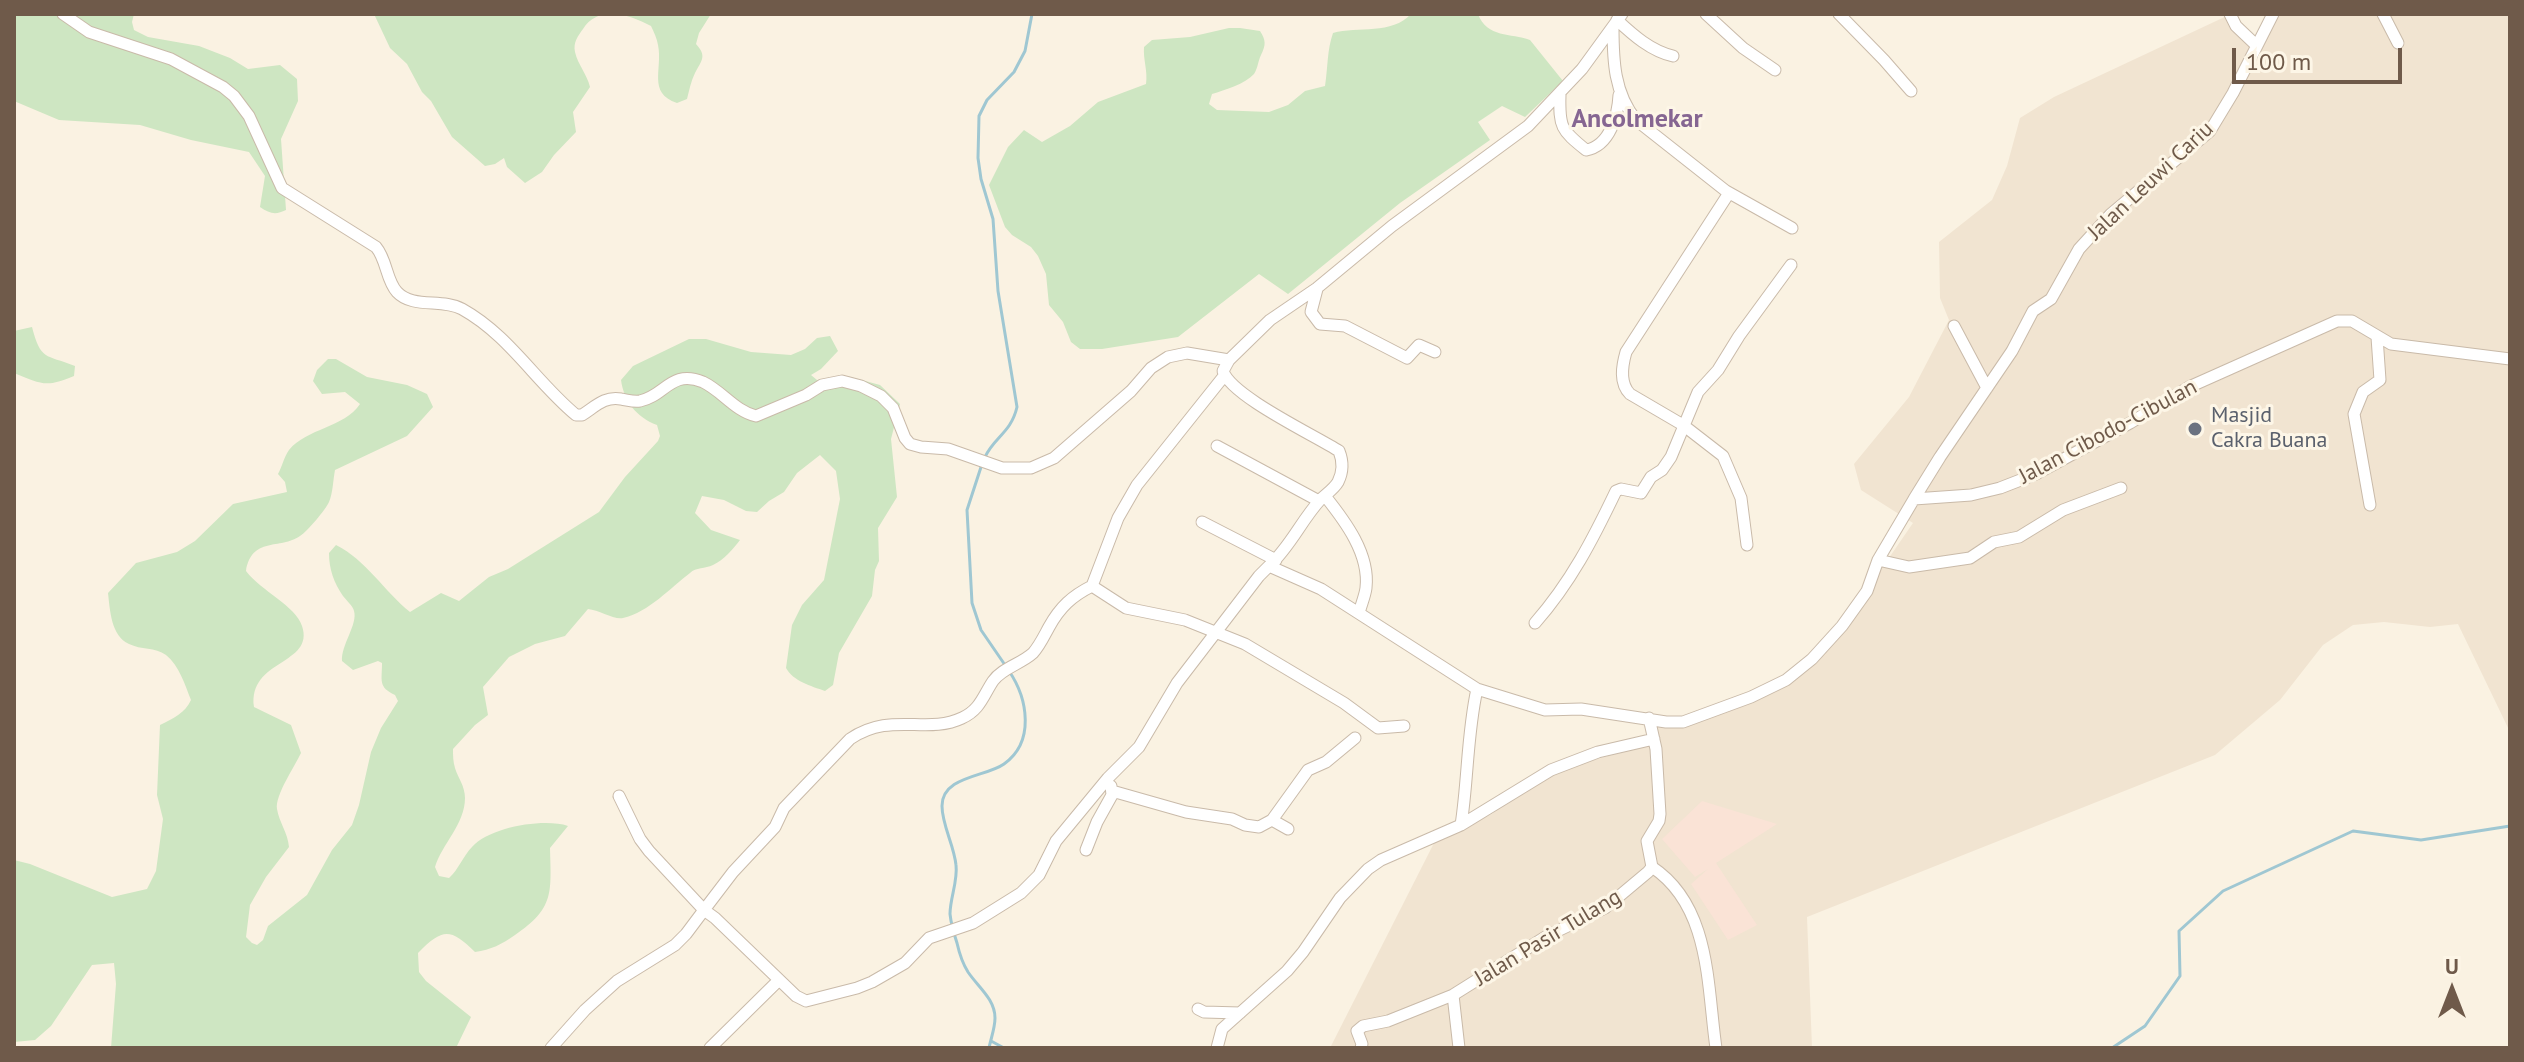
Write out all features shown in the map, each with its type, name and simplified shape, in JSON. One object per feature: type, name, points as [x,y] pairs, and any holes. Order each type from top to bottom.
[{"type":"street","points":[[63,14],[89,32],[171,59],[223,87],[249,116],[282,188],[376,247],[394,288],[407,299],[458,307],[515,350],[572,412],[580,416],[604,400],[619,398],[637,402],[667,384],[684,379],[706,384],[756,416],[822,385],[842,381],[881,396],[893,408],[910,444],[948,449],[1002,468],[1031,468],[1054,458],[1131,391],[1151,368],[1168,357],[1187,353],[1229,360]]},
{"type":"street","points":[[1706,14],[1743,48],[1775,70]]},
{"type":"street","points":[[1839,14],[1911,91]]},
{"type":"street","points":[[2230,14],[2236,26],[2256,45]]},
{"type":"street","name":"Jalan Leuwi Cariu","points":[[1914,499],[2012,351],[2033,311],[2051,299],[2069,265],[2092,234],[2149,181],[2210,131],[2273,14]]},
{"type":"street","points":[[2383,14],[2398,43]]},
{"type":"street","points":[[1617,20],[1634,37],[1673,56]]},
{"type":"street","points":[[1617,20],[1613,57],[1619,90],[1626,108],[1636,120],[1729,193],[1792,228]]},
{"type":"street","points":[[551,1048],[585,1010],[617,981],[675,945],[686,934],[733,872],[775,827],[784,808],[850,739],[877,725],[946,723],[975,710],[984,700],[994,679],[1040,644],[1065,603],[1092,586],[1118,518],[1137,485],[1224,376],[1224,366],[1229,360],[1270,320],[1317,288],[1392,226],[1528,126],[1582,69],[1617,20]]},
{"type":"street","points":[[1560,95],[1562,128],[1586,150],[1602,141],[1612,126],[1619,90]]},
{"type":"street","points":[[1729,193],[1636,333],[1623,361],[1624,388],[1683,425],[1723,456],[1741,498],[1747,545]]},
{"type":"street","points":[[1535,623],[1585,555],[1616,491],[1643,491],[1651,477],[1662,470],[1671,457],[1698,392],[1718,370],[1791,265]]},
{"type":"street","points":[[1317,288],[1311,312],[1320,324],[1345,326],[1407,358],[1419,345],[1435,352]]},
{"type":"street","name":"Jalan Cibodo-Cibulan","points":[[1914,499],[1971,495],[2036,474],[2189,387],[2326,325],[2352,321],[2391,344],[2510,359]]},
{"type":"street","points":[[1954,326],[1987,388]]},
{"type":"street","points":[[2370,505],[2354,414],[2363,392],[2380,380],[2377,337]]},
{"type":"street","points":[[619,796],[649,851],[704,910],[802,1000],[857,988],[892,972],[929,938],[959,929],[1021,893],[1039,875],[1056,841],[1108,778],[1139,747],[1177,683],[1263,571],[1336,485],[1342,471],[1339,451],[1261,406],[1224,376]]},
{"type":"street","points":[[1217,446],[1322,498],[1352,534],[1364,563],[1366,588],[1359,613]]},
{"type":"street","points":[[1878,560],[1909,567],[1970,558],[1994,542],[2027,534],[2063,510],[2121,488]]},
{"type":"street","points":[[1202,522],[1321,589],[1477,689],[1545,710],[1581,709],[1683,722],[1751,697],[1786,680],[1812,659],[1842,626],[1867,591],[1878,560],[1914,499]]},
{"type":"street","points":[[1092,586],[1126,608],[1185,620],[1245,644],[1303,677],[1378,728],[1404,726]]},
{"type":"street","points":[[1461,825],[1477,689]]},
{"type":"street","points":[[1649,718],[1654,739],[1660,814],[1647,841],[1652,867],[1670,881],[1694,920],[1706,968],[1716,1048]]},
{"type":"street","points":[[1112,791],[1186,812],[1232,819],[1259,827],[1272,820],[1308,770],[1326,762],[1355,738]]},
{"type":"street","points":[[1217,1048],[1222,1029],[1287,971],[1340,898],[1368,869],[1381,860],[1461,825],[1531,781],[1570,761],[1654,739]]},
{"type":"street","points":[[1086,850],[1112,791],[1108,778]]},
{"type":"street","points":[[1272,820],[1288,829]]},
{"type":"street","name":"Jalan Pasir Tulang","points":[[1361,1048],[1357,1031],[1363,1026],[1388,1021],[1453,995],[1547,936],[1605,908],[1633,887],[1652,867]]},
{"type":"street","points":[[710,1048],[779,980]]},
{"type":"street","points":[[1453,995],[1459,1048]]},
{"type":"street","points":[[1198,1009],[1204,1012],[1240,1013]]},
{"type":"shaded area","points":[[2231,14],[2254,50],[2280,14],[2510,14],[2510,732],[2458,624],[2430,627],[2384,622],[2353,625],[2323,645],[2280,700],[2215,755],[1807,917],[1812,1048],[1330,1048],[1434,843],[1492,814],[1522,791],[1567,767],[1654,744],[1648,718],[1684,722],[1786,680],[1842,626],[1913,523],[1861,490],[1854,464],[1909,397],[1949,320],[1940,298],[1939,242],[1992,200],[2007,166],[2020,118],[2054,97]]},
{"type":"shaded area","points":[[1702,801],[1777,824],[1716,863],[1757,925],[1728,940],[1691,884],[1708,869],[1695,877],[1662,839]]},
{"type":"green space","points":[[14,14],[134,14],[134,30],[148,37],[199,46],[248,69],[280,65],[297,79],[298,101],[281,139],[286,210],[273,213],[260,207],[265,176],[249,152],[140,125],[59,120],[14,101]]},
{"type":"green space","points":[[374,14],[606,14],[590,21],[575,45],[578,61],[590,87],[573,112],[576,132],[542,172],[525,183],[507,167],[504,158],[485,166],[452,137],[407,64],[390,48]]},
{"type":"green space","points":[[615,14],[711,14],[699,33],[696,44],[702,58],[687,99],[677,103],[668,99],[659,87],[658,45],[651,26]]},
{"type":"green space","points":[[1411,14],[1478,14],[1493,31],[1530,40],[1563,81],[1525,117],[1502,106],[1478,122],[1490,140],[1400,203],[1288,294],[1259,274],[1178,337],[1102,349],[1080,349],[1071,342],[1063,322],[1049,305],[1046,274],[1038,256],[1005,227],[989,185],[1008,147],[1024,130],[1042,142],[1070,126],[1098,102],[1146,84],[1144,47],[1152,40],[1190,37],[1229,28],[1260,31],[1264,48],[1254,74],[1240,84],[1212,94],[1209,104],[1217,110],[1269,112],[1288,105],[1305,91],[1325,86],[1333,33],[1394,25]]},
{"type":"green space","points":[[32,327],[42,351],[75,366],[74,376],[44,383],[14,373],[14,331]]},
{"type":"green space","points":[[830,336],[838,351],[811,375],[817,380],[847,376],[880,385],[900,404],[891,439],[897,497],[878,528],[879,561],[872,596],[839,653],[833,685],[825,691],[798,680],[786,668],[792,625],[802,605],[824,580],[840,499],[836,471],[820,455],[797,473],[784,492],[757,512],[702,496],[695,513],[711,530],[740,540],[717,563],[692,571],[633,615],[619,618],[588,609],[565,636],[535,644],[509,657],[483,687],[488,715],[453,749],[454,766],[465,794],[464,807],[435,867],[439,876],[449,878],[472,847],[504,829],[545,823],[568,826],[550,848],[548,898],[528,925],[506,941],[486,950],[475,952],[453,935],[446,934],[434,939],[418,953],[419,972],[426,981],[471,1017],[456,1048],[111,1048],[116,984],[114,963],[92,965],[51,1026],[35,1040],[14,1042],[14,860],[112,897],[147,889],[156,871],[163,819],[157,795],[160,725],[182,712],[191,700],[171,659],[157,651],[129,644],[118,635],[112,622],[108,593],[136,563],[177,552],[195,541],[233,504],[287,492],[285,482],[278,474],[289,450],[305,437],[345,418],[360,404],[345,392],[322,394],[313,381],[317,370],[328,359],[336,359],[367,377],[407,385],[427,394],[433,407],[407,436],[335,470],[329,502],[307,530],[292,540],[260,548],[249,560],[246,571],[293,612],[302,626],[303,639],[299,648],[270,671],[255,691],[254,707],[291,725],[301,753],[277,803],[289,847],[250,905],[246,937],[257,945],[263,940],[268,926],[307,895],[332,850],[352,825],[371,752],[398,701],[383,686],[382,663],[378,661],[353,670],[342,661],[355,616],[331,570],[329,553],[336,545],[366,567],[410,612],[441,593],[459,601],[489,577],[508,569],[599,512],[658,441],[657,425],[637,413],[623,388],[621,380],[633,366],[689,339],[706,339],[751,352],[791,355],[805,349],[817,338]]},
{"type":"waterway","points":[[985,457],[1011,423],[1017,407],[998,291],[993,219],[978,158],[979,116],[987,100],[1014,72],[1025,51],[1032,14]]},
{"type":"waterway","points":[[982,464],[967,510],[972,603],[981,630],[1005,665]]},
{"type":"waterway","points":[[989,1048],[994,1011],[964,965],[951,921],[956,865],[942,806],[949,789],[1004,764],[1021,744],[1024,707],[1009,671]]},
{"type":"waterway","points":[[2112,1048],[2145,1026],[2180,976],[2179,931],[2223,891],[2353,831],[2421,840],[2510,826]]},
{"type":"waterway","points":[[991,1041],[1004,1048]]},
{"type":"place","name":"Masjid Cakra Buana","points":[[2195,429]]},
{"type":"district","name":"Ancolmekar","points":[[1637,120]]}]
